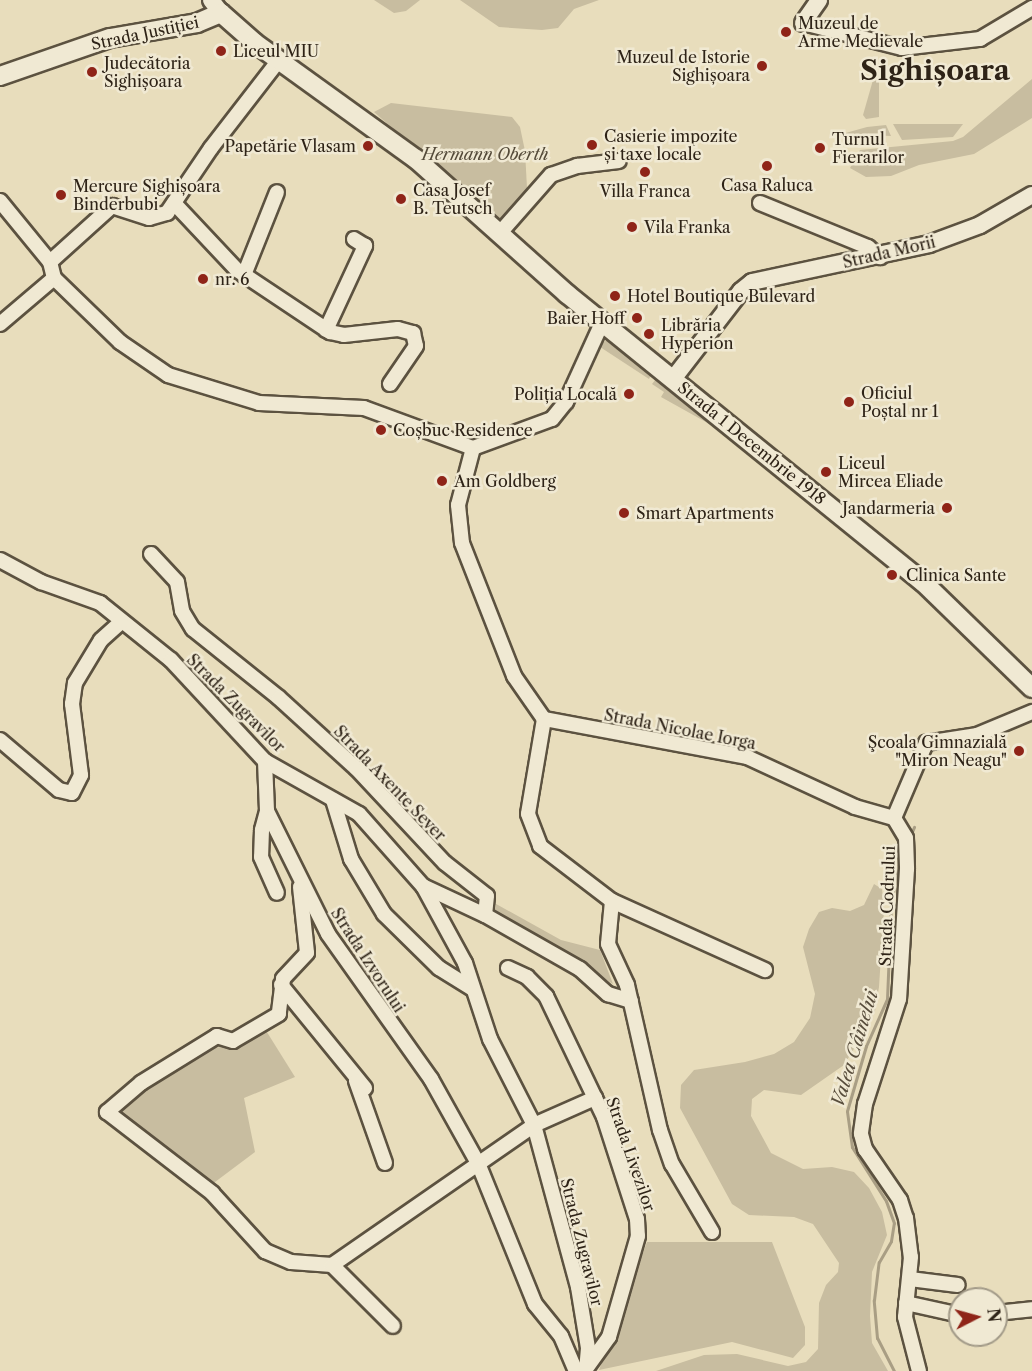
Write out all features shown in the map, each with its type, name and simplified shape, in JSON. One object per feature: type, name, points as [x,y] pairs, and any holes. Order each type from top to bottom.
[{"type":"main road","name":"Strada 1 Decembrie 1918","points":[[216,7],[279,60],[416,159],[504,229],[602,323],[923,582],[1032,688]]},
{"type":"main road","name":"Strada Justiției","points":[[0,76],[110,38],[197,23],[216,7]]},
{"type":"street","points":[[819,0],[803,23],[886,47],[902,48],[980,39],[1030,10]]},
{"type":"street","points":[[50,262],[112,206],[155,219],[167,213],[279,60]]},
{"type":"street","points":[[504,229],[550,175],[577,166],[620,161]]},
{"type":"street","points":[[244,275],[277,192]]},
{"type":"street","name":"Strada Morii","points":[[673,379],[741,291],[763,277],[880,257],[954,236],[1032,195]]},
{"type":"street","points":[[0,201],[50,262],[54,278],[129,349],[191,384],[259,403],[364,408],[473,448],[552,419],[566,402],[602,323]]},
{"type":"street","points":[[760,202],[868,247],[880,257]]},
{"type":"street","points":[[174,203],[224,259],[326,330],[339,335],[398,329],[413,333],[416,346],[390,384]]},
{"type":"street","points":[[326,330],[365,246],[354,239]]},
{"type":"street","points":[[0,324],[54,278]]},
{"type":"street","points":[[473,448],[458,505],[462,543],[514,676],[544,719],[528,814],[533,835],[558,861],[612,900],[765,970]]},
{"type":"street","name":"Strada Axente Sever","points":[[151,554],[177,582],[182,611],[194,629],[279,698],[356,768],[437,856],[486,896],[485,915]]},
{"type":"street","name":"Strada Zugravilor","points":[[0,560],[41,582],[100,603],[171,660],[265,761],[370,824],[423,886],[465,963],[490,1039],[534,1125],[578,1287],[588,1348],[582,1370]]},
{"type":"street","points":[[0,740],[59,790],[72,793],[81,775],[72,704],[75,683],[101,640],[122,622]]},
{"type":"street","points":[[894,818],[926,743],[977,735],[1032,712]]},
{"type":"street","name":"Strada Nicolae Iorga","points":[[544,719],[747,757],[855,807],[894,818]]},
{"type":"street","name":"Strada Izvorului","points":[[265,761],[267,811],[328,934],[431,1079],[478,1163],[535,1304],[561,1335],[582,1370]]},
{"type":"street","points":[[333,800],[351,859],[384,914],[439,968],[472,989]]},
{"type":"street","points":[[267,811],[262,830],[261,857],[277,893]]},
{"type":"street","name":"Strada Codrului","points":[[894,818],[906,838],[907,869],[899,999],[866,1104],[861,1134],[865,1149],[900,1200],[906,1218],[910,1279],[906,1304],[906,1331],[919,1371]]},
{"type":"street","points":[[298,873],[307,953],[281,984],[281,1007],[274,1020],[233,1041],[217,1036],[141,1083],[107,1112],[212,1193],[265,1251],[291,1262],[332,1265],[534,1125],[595,1098]]},
{"type":"street","name":"Strada Zugravilor","points":[[423,886],[485,915]]},
{"type":"street","points":[[612,900],[608,944],[631,1001],[665,1147],[712,1232]]},
{"type":"street","points":[[485,915],[580,969],[608,994],[631,1001]]},
{"type":"street","name":"Strada Livezilor","points":[[508,968],[527,977],[546,996],[595,1098],[639,1226],[609,1337],[582,1370]]},
{"type":"street","points":[[281,984],[365,1088]]},
{"type":"street","points":[[354,1074],[386,1163]]},
{"type":"street","points":[[332,1265],[393,1326]]},
{"type":"street","points":[[910,1279],[958,1286]]},
{"type":"street","points":[[906,1304],[948,1313]]},
{"type":"street","points":[[1008,1312],[1032,1309]]},
{"type":"green space","points":[[374,0],[420,0],[406,11],[394,13]]},
{"type":"green space","points":[[460,0],[599,0],[574,9],[558,28],[542,30],[499,27]]},
{"type":"green space","points":[[875,73],[879,74],[879,117],[866,119],[863,115]]},
{"type":"green space","points":[[1032,79],[1032,118],[974,154],[919,165],[891,176],[866,177],[850,168],[860,150],[953,141],[963,137]]},
{"type":"green space","name":"Hermann Oberth","points":[[391,103],[512,117],[520,127],[525,151],[527,188],[499,222],[374,112]]},
{"type":"green space","points":[[893,124],[963,124],[953,137],[902,140]]},
{"type":"green space","points":[[886,125],[891,136],[842,134],[867,127]]},
{"type":"green space","points":[[608,340],[651,375],[649,379],[597,345]]},
{"type":"green space","points":[[656,379],[713,426],[661,397],[664,392],[652,384]]},
{"type":"green space","points":[[874,884],[882,889],[884,910],[879,987],[875,1011],[844,1065],[801,1095],[764,1090],[752,1099],[751,1116],[771,1153],[803,1169],[832,1167],[854,1172],[869,1188],[882,1212],[887,1235],[872,1272],[870,1316],[872,1343],[888,1371],[656,1371],[704,1355],[737,1354],[788,1366],[806,1362],[818,1349],[819,1303],[826,1285],[838,1272],[839,1263],[813,1224],[794,1217],[749,1215],[732,1204],[680,1108],[681,1085],[694,1070],[745,1062],[774,1054],[794,1042],[810,1018],[815,994],[803,947],[809,929],[819,912],[832,908],[850,911],[864,905]]},
{"type":"green space","points":[[489,900],[561,940],[600,950],[613,984],[504,919],[493,910]]},
{"type":"green space","points":[[265,1029],[295,1077],[244,1098],[255,1152],[207,1188],[117,1108],[206,1049],[235,1045]]},
{"type":"green space","points":[[647,1242],[772,1242],[805,1327],[805,1345],[793,1358],[732,1342],[599,1370]]},
{"type":"waterway","name":"Valea Câinelui","points":[[910,836],[914,827]]},
{"type":"waterway","name":"Valea Câinelui","points":[[894,1371],[877,1338],[874,1300],[879,1262],[891,1241],[894,1223],[886,1201],[852,1147],[847,1111],[866,1046],[887,999],[891,904],[900,855]]},
{"type":"place","name":"Muzeul de Arme Medievale","points":[[786,32]]},
{"type":"place","name":"Liceul MIU","points":[[221,51]]},
{"type":"place","name":"Muzeul de Istorie Sighișoara","points":[[762,66]]},
{"type":"place","name":"Judecătoria Sighișoara","points":[[92,72]]},
{"type":"place","name":"Casierie impozite și taxe locale","points":[[592,145]]},
{"type":"place","name":"Papetărie Vlasam","points":[[368,146]]},
{"type":"place","name":"Turnul Fierarilor","points":[[820,148]]},
{"type":"place","name":"Casa Raluca","points":[[767,166]]},
{"type":"place","name":"Villa Franca","points":[[645,172]]},
{"type":"place","name":"Mercure Sighișoara Binderbubi","points":[[61,195]]},
{"type":"place","name":"Casa Josef B. Teutsch","points":[[401,199]]},
{"type":"place","name":"Vila Franka","points":[[632,227]]},
{"type":"place","name":"nr. 6","points":[[203,279]]},
{"type":"place","name":"Hotel Boutique Bulevard","points":[[615,296]]},
{"type":"place","name":"Baier Hoff","points":[[637,318]]},
{"type":"place","name":"Librăria Hyperion","points":[[649,334]]},
{"type":"place","name":"Poliția Locală","points":[[629,394]]},
{"type":"place","name":"Oficiul Poștal nr 1","points":[[849,402]]},
{"type":"place","name":"Coșbuc Residence","points":[[381,430]]},
{"type":"place","name":"Liceul Mircea Eliade","points":[[826,472]]},
{"type":"place","name":"Am Goldberg","points":[[442,481]]},
{"type":"place","name":"Jandarmeria","points":[[947,508]]},
{"type":"place","name":"Smart Apartments","points":[[624,513]]},
{"type":"place","name":"Clinica Sante","points":[[892,575]]},
{"type":"place","name":"Şcoala Gimnazială \"Miron Neagu\"","points":[[1019,751]]},
{"type":"district","name":"Sighișoara","points":[[935,70]]}]
